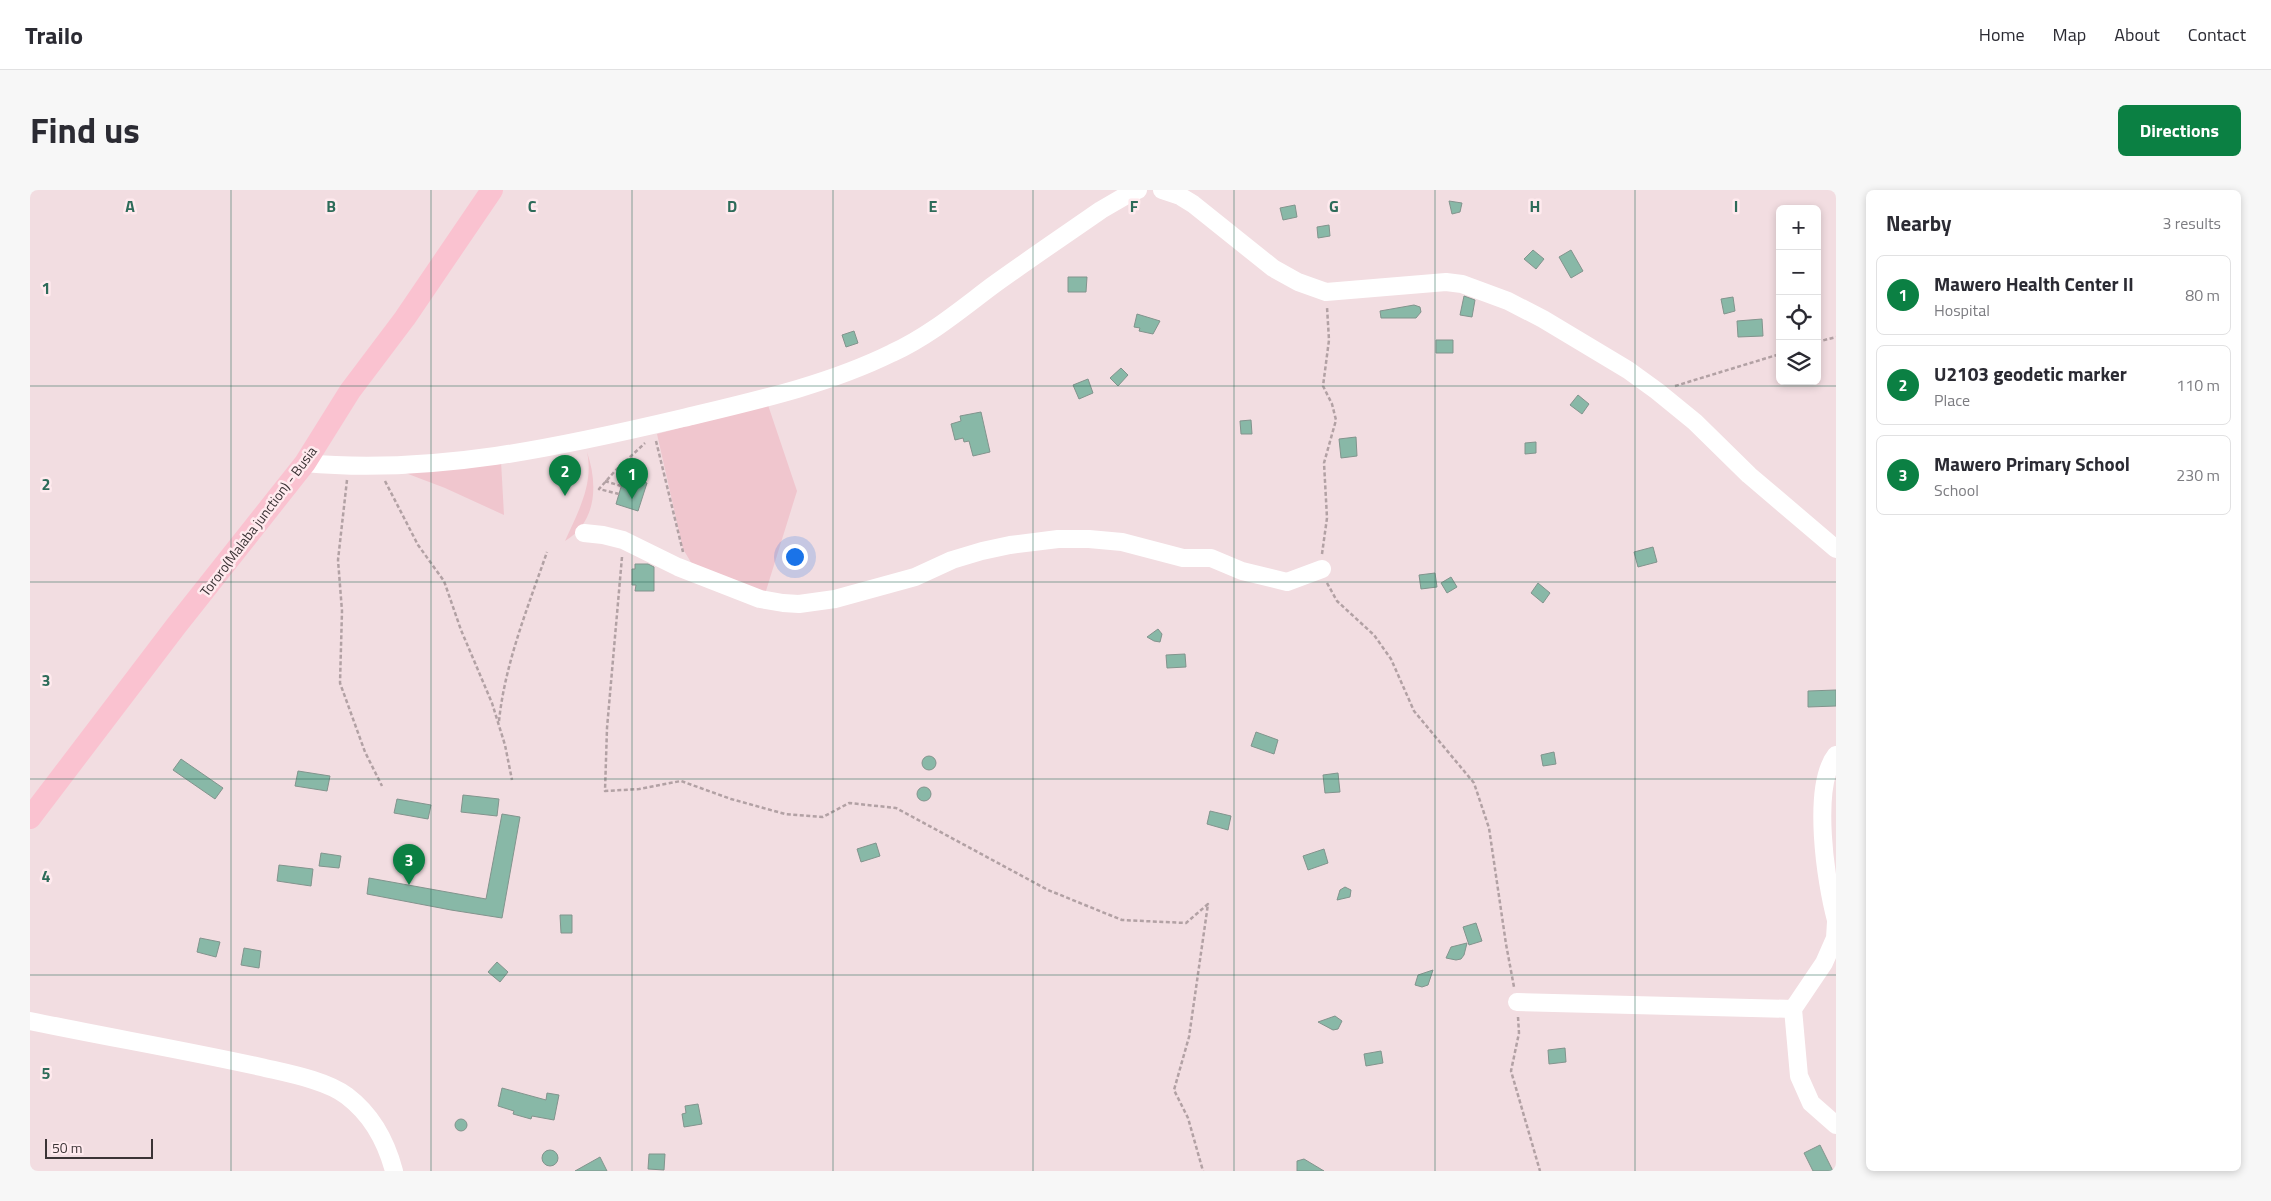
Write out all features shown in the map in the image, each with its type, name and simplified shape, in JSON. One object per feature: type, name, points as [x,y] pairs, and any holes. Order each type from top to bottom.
[{"type":"main road","name":"Tororo(Malaba junction) - Busia","points":[[30,818],[176,626],[305,463],[350,391],[405,318],[492,190]]},
{"type":"street","points":[[305,463],[348,466],[422,464],[523,452],[667,422],[754,401],[822,381],[892,353],[924,336],[1101,210],[1138,190]]},
{"type":"street","points":[[1162,190],[1180,196],[1193,204],[1273,268],[1298,282],[1323,291],[1426,283],[1462,284],[1508,301],[1543,319],[1628,370],[1657,392],[1695,422],[1749,475],[1836,549]]},
{"type":"street","points":[[584,533],[624,540],[695,573],[760,598],[800,604],[835,599],[915,577],[952,560],[982,551],[1010,545],[1058,539],[1122,542],[1183,558],[1211,558],[1242,571],[1287,582],[1322,569]]},
{"type":"street","points":[[1836,755],[1832,760],[1823,794],[1823,839],[1828,890],[1836,921],[1835,938],[1824,963],[1793,1009],[1799,1076],[1811,1103],[1836,1125]]},
{"type":"street","points":[[1517,1002],[1793,1009]]},
{"type":"street","points":[[30,1021],[232,1061],[307,1078],[346,1095],[370,1116],[388,1148],[394,1171]]},
{"type":"path","points":[[1323,291],[1328,311],[1330,340],[1323,386],[1332,404],[1336,420],[1324,463],[1327,518],[1323,576],[1337,601],[1374,635],[1391,658],[1414,711],[1474,784],[1489,828],[1506,944],[1517,1002],[1519,1033],[1511,1072],[1540,1171]]},
{"type":"path","points":[[1821,341],[1836,336]]},
{"type":"path","points":[[1657,392],[1776,355]]},
{"type":"path","points":[[619,494],[599,489],[667,422]]},
{"type":"path","points":[[654,434],[681,548],[695,573]]},
{"type":"path","points":[[348,466],[338,560],[342,610],[340,683],[366,752],[382,786]]},
{"type":"path","points":[[378,466],[418,544],[444,581],[499,724],[506,745],[512,780]]},
{"type":"path","points":[[605,482],[621,486]]},
{"type":"path","points":[[624,540],[608,728],[605,791],[639,789],[681,781],[731,799],[784,814],[824,816],[849,802],[896,808],[1048,890],[1122,920],[1186,923],[1208,904],[1189,1037],[1174,1090],[1188,1118],[1203,1171]]},
{"type":"path","points":[[499,724],[502,696],[511,661],[547,552]]},
{"type":"shaded area","points":[[768,405],[797,491],[765,594],[695,569],[683,549],[657,434]]},
{"type":"shaded area","points":[[587,452],[593,477],[592,501],[589,513],[583,524],[576,533],[565,541],[580,509],[587,487],[589,464]]},
{"type":"shaded area","points":[[501,461],[504,515],[445,488],[395,469]]},
{"type":"building","points":[[1449,201],[1462,203],[1460,212],[1452,214]]},
{"type":"building","points":[[1295,205],[1297,217],[1283,220],[1280,208]]},
{"type":"building","points":[[1329,225],[1330,236],[1318,238],[1317,227]]},
{"type":"building","points":[[1533,250],[1544,259],[1536,269],[1524,259]]},
{"type":"building","points":[[1571,250],[1583,271],[1571,278],[1559,257]]},
{"type":"building","points":[[1068,277],[1087,277],[1086,292],[1068,292]]},
{"type":"building","points":[[1464,296],[1475,300],[1472,317],[1460,315]]},
{"type":"building","points":[[1733,297],[1735,311],[1724,314],[1721,299]]},
{"type":"building","points":[[1414,305],[1420,307],[1421,312],[1416,318],[1381,318],[1380,311]]},
{"type":"building","points":[[1137,314],[1160,321],[1153,334],[1139,331],[1140,328],[1134,327]]},
{"type":"building","points":[[1762,319],[1763,336],[1738,337],[1737,321]]},
{"type":"building","points":[[854,331],[858,343],[846,347],[842,335]]},
{"type":"building","points":[[1436,340],[1453,340],[1453,353],[1436,353]]},
{"type":"building","points":[[1121,368],[1128,375],[1118,386],[1110,378]]},
{"type":"building","points":[[1088,379],[1093,393],[1079,399],[1073,385]]},
{"type":"building","points":[[1578,395],[1589,404],[1582,414],[1570,405]]},
{"type":"building","points":[[981,412],[990,452],[973,456],[969,441],[964,442],[963,438],[955,440],[951,424],[961,421],[960,416]]},
{"type":"building","points":[[1251,420],[1252,434],[1241,434],[1240,421]]},
{"type":"building","points":[[1356,437],[1357,456],[1341,458],[1339,439]]},
{"type":"building","points":[[1536,442],[1536,453],[1525,454],[1525,443]]},
{"type":"building","points":[[624,477],[647,483],[638,511],[616,504]]},
{"type":"building","points":[[1653,547],[1657,562],[1638,567],[1634,552]]},
{"type":"building","points":[[635,564],[648,564],[654,567],[654,591],[635,591],[636,585],[632,585],[632,569],[635,569]]},
{"type":"building","points":[[1435,573],[1437,587],[1421,589],[1419,575]]},
{"type":"building","points":[[1451,577],[1457,587],[1447,593],[1441,583]]},
{"type":"building","points":[[1538,583],[1550,593],[1543,603],[1531,593]]},
{"type":"building","points":[[1158,629],[1162,634],[1160,642],[1147,637]]},
{"type":"building","points":[[1185,654],[1186,667],[1167,668],[1166,655]]},
{"type":"building","points":[[1836,690],[1836,706],[1808,707],[1808,691]]},
{"type":"building","points":[[1256,732],[1278,740],[1274,754],[1251,746]]},
{"type":"building","points":[[1554,752],[1556,764],[1543,766],[1541,755]]},
{"type":"building","points":[[926,756],[932,756],[936,763],[932,770],[926,770],[922,766],[922,760]]},
{"type":"building","points":[[181,759],[223,788],[215,799],[173,770]]},
{"type":"building","points":[[298,771],[330,776],[327,791],[295,786]]},
{"type":"building","points":[[1338,773],[1340,792],[1325,793],[1323,775]]},
{"type":"building","points":[[924,787],[929,789],[931,794],[929,799],[924,801],[919,799],[917,794],[919,789]]},
{"type":"building","points":[[463,795],[499,799],[497,816],[461,812]]},
{"type":"building","points":[[397,799],[431,805],[428,819],[394,813]]},
{"type":"building","points":[[1210,811],[1231,816],[1228,830],[1207,824]]},
{"type":"building","points":[[502,814],[520,817],[502,918],[367,894],[369,878],[486,899]]},
{"type":"building","points":[[876,843],[880,856],[861,862],[857,849]]},
{"type":"building","points":[[1324,849],[1328,863],[1308,870],[1303,856]]},
{"type":"building","points":[[321,853],[341,856],[339,868],[319,866]]},
{"type":"building","points":[[279,865],[313,869],[311,886],[277,881]]},
{"type":"building","points":[[1345,887],[1351,890],[1350,897],[1337,900],[1340,890]]},
{"type":"building","points":[[560,915],[572,915],[572,933],[561,933]]},
{"type":"building","points":[[1476,923],[1482,941],[1469,945],[1463,927]]},
{"type":"building","points":[[200,938],[220,942],[216,957],[197,952]]},
{"type":"building","points":[[1467,943],[1461,959],[1446,958],[1451,947]]},
{"type":"building","points":[[244,948],[261,951],[259,968],[241,965]]},
{"type":"building","points":[[497,962],[508,972],[500,982],[488,972]]},
{"type":"building","points":[[1433,970],[1428,985],[1422,987],[1415,985],[1418,975]]},
{"type":"building","points":[[1335,1016],[1342,1021],[1338,1029],[1333,1030],[1318,1022]]},
{"type":"building","points":[[1565,1048],[1566,1062],[1549,1064],[1548,1050]]},
{"type":"building","points":[[1381,1051],[1383,1063],[1366,1066],[1364,1054]]},
{"type":"building","points":[[502,1088],[546,1100],[547,1093],[559,1095],[554,1120],[532,1116],[531,1119],[513,1114],[514,1111],[498,1106]]},
{"type":"building","points":[[698,1104],[702,1124],[684,1127],[682,1114],[686,1113],[685,1106]]},
{"type":"building","points":[[459,1119],[463,1119],[467,1125],[463,1131],[459,1131],[455,1127],[455,1123]]},
{"type":"building","points":[[1820,1145],[1833,1171],[1813,1171],[1804,1153]]},
{"type":"building","points":[[550,1150],[558,1158],[550,1166],[542,1158]]},
{"type":"building","points":[[649,1154],[665,1154],[664,1170],[648,1169]]},
{"type":"building","points":[[600,1157],[607,1171],[575,1171]]},
{"type":"building","points":[[1304,1159],[1324,1171],[1297,1171],[1297,1161]]},
{"type":"place","name":"U2103 geodetic marker","points":[[565,496]]},
{"type":"place","name":"Mawero Health Center II","points":[[632,499]]},
{"type":"place","name":"Mawero Primary School","points":[[409,885]]}]
